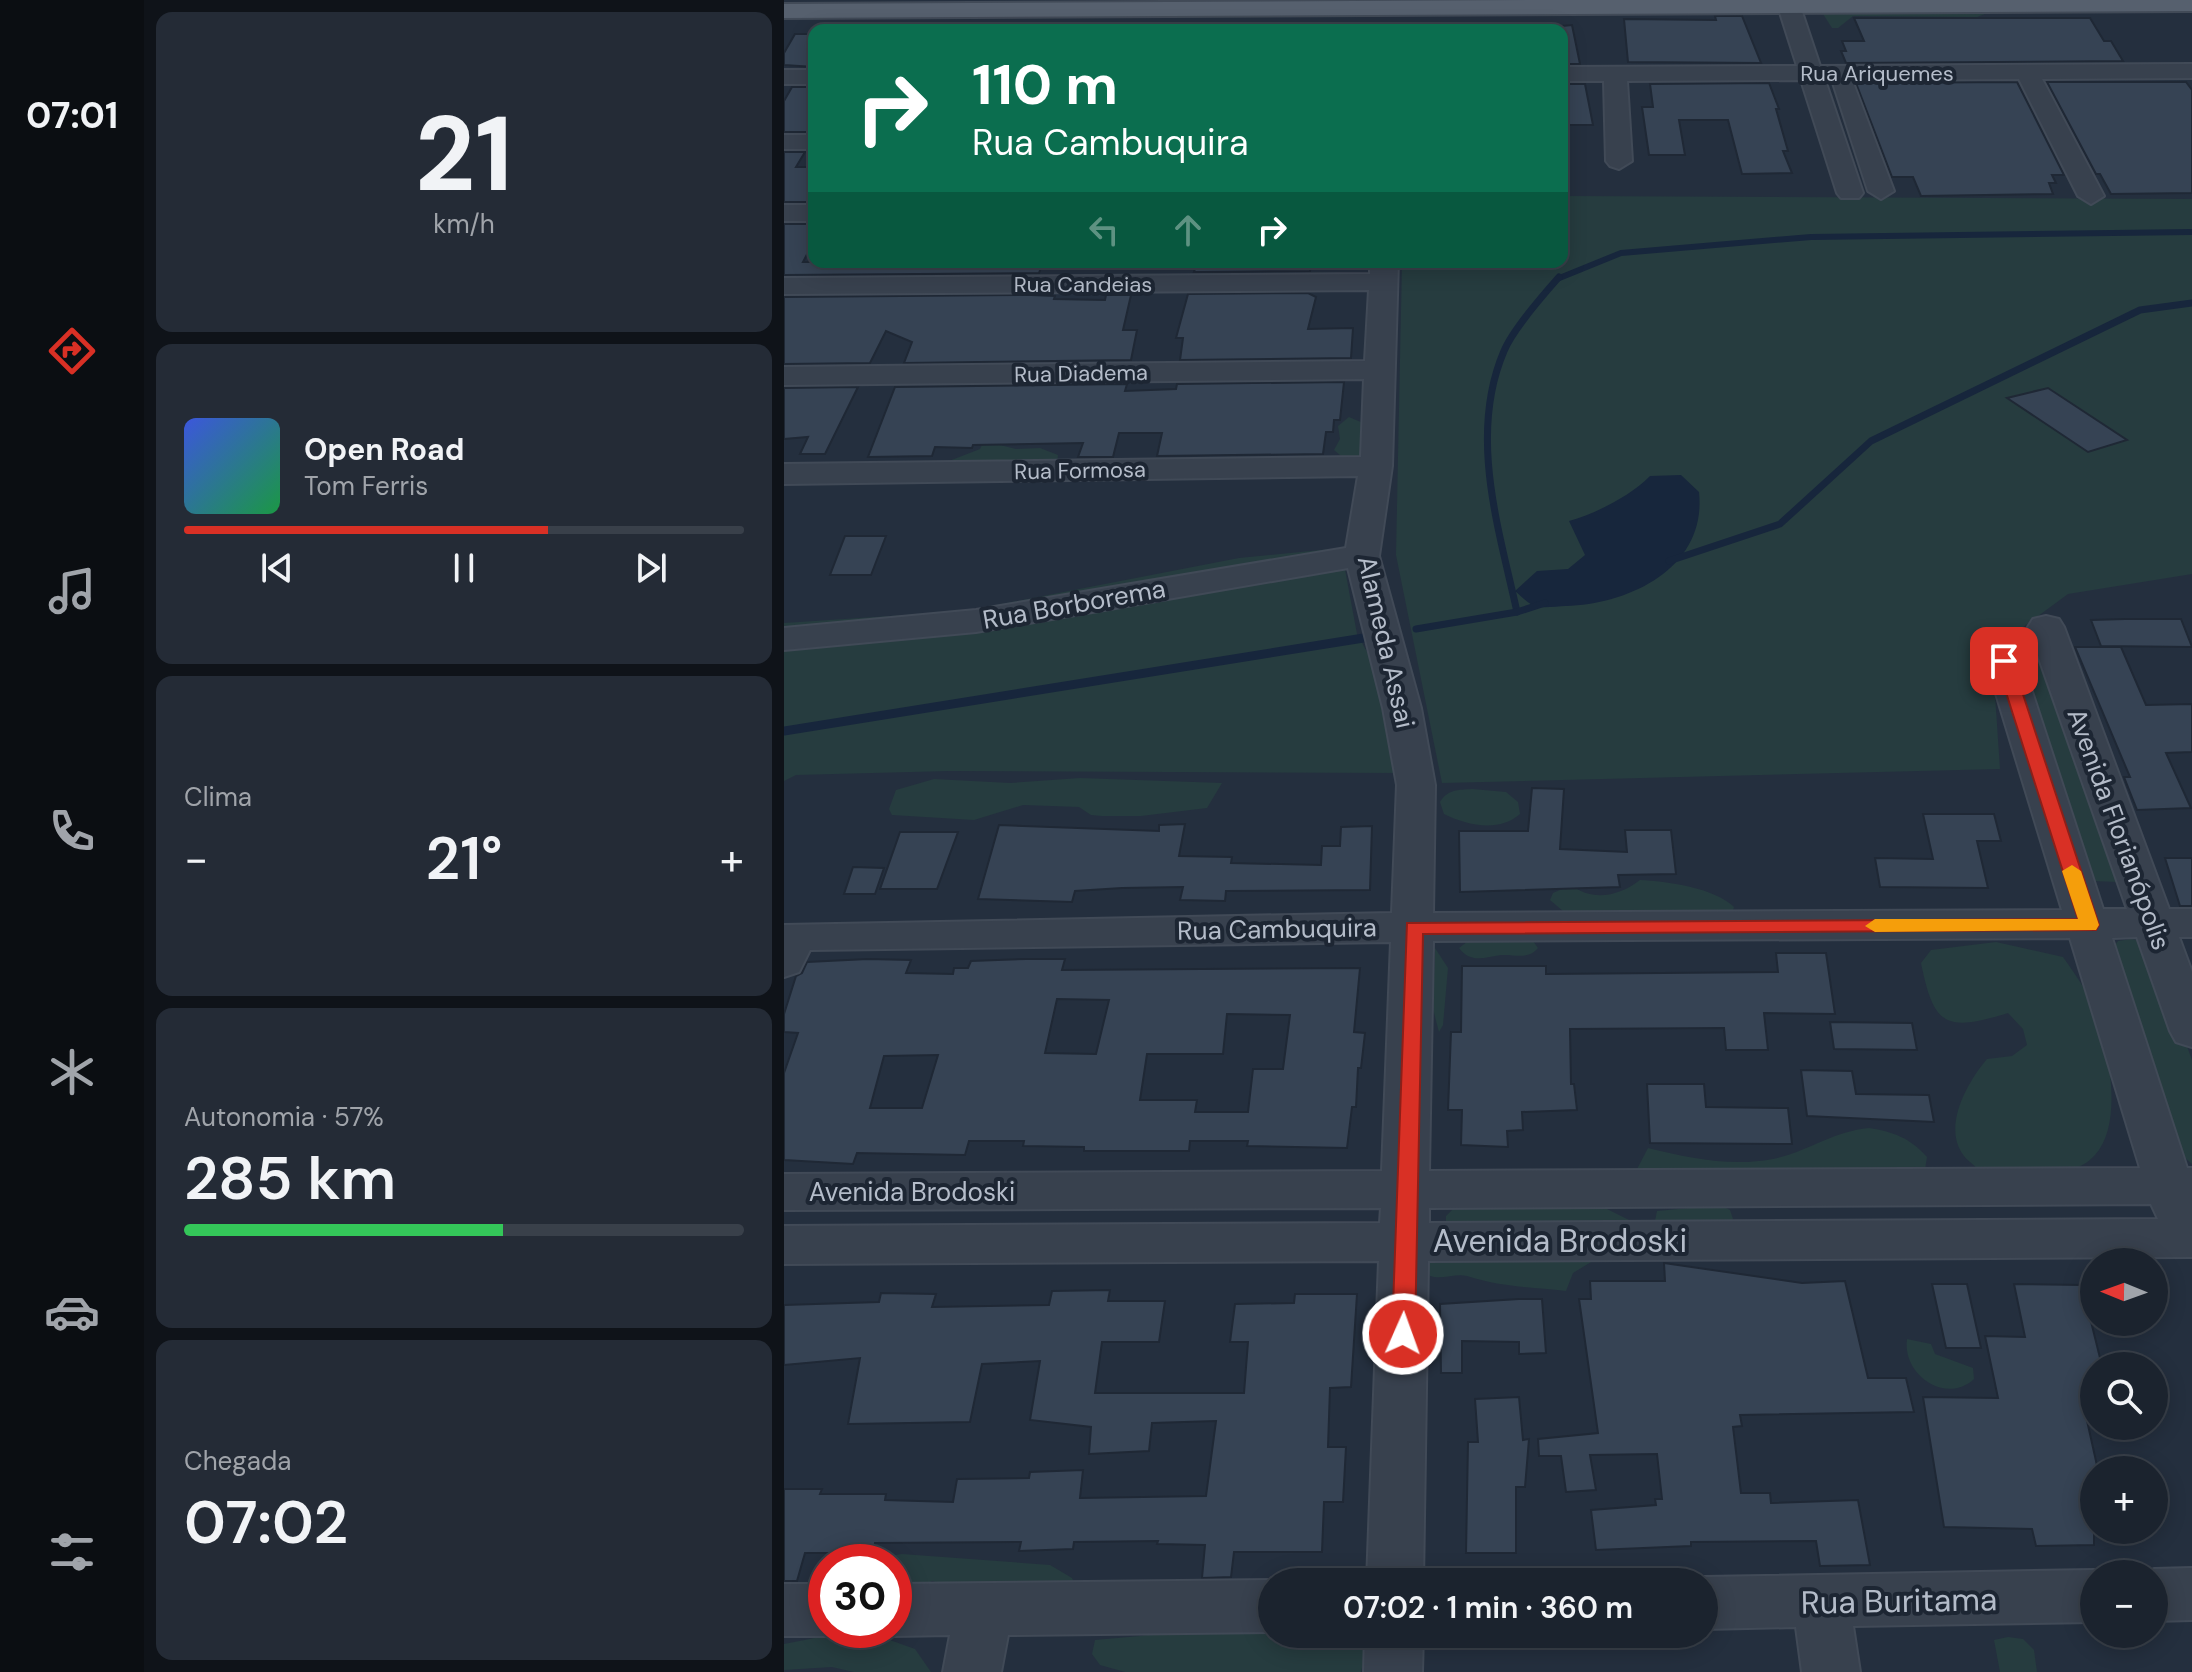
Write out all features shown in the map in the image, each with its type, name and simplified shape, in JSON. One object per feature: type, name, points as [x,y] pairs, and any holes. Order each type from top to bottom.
[{"type":"main road","points":[[1180,4],[1223,0]]},
{"type":"main road","points":[[785,10],[1180,4],[2192,4]]},
{"type":"street","points":[[1788,2],[1850,193]]},
{"type":"street","points":[[1816,2],[1881,191]]},
{"type":"street","name":"Rua Ariquemes","points":[[1568,74],[2192,71]]},
{"type":"street","points":[[2027,72],[2091,196]]},
{"type":"street","points":[[1615,74],[1619,161]]},
{"type":"street","points":[[784,77],[808,77]]},
{"type":"street","points":[[784,142],[808,142]]},
{"type":"street","points":[[784,213],[808,213]]},
{"type":"street","name":"Rua Candeias","points":[[784,286],[1383,272]]},
{"type":"street","name":"Alameda Assai","points":[[1383,272],[1376,466],[1362,556],[1402,708],[1416,785],[1395,1568]]},
{"type":"street","name":"Rua Diadema","points":[[784,376],[1378,370]]},
{"type":"street","name":"Rua Formosa","points":[[784,474],[1376,466]]},
{"type":"street","name":"Rua Borborema","points":[[784,639],[976,621],[1362,556]]},
{"type":"street","name":"Avenida Florianópolis","points":[[2046,627],[2173,924],[2192,1031]]},
{"type":"street","name":"Avenida Florianópolis","points":[[2004,661],[2090,925],[2181,1186],[2190,1245]]},
{"type":"street","name":"Rua Cambuquira","points":[[789,949],[1414,927],[2173,924]]},
{"type":"street","name":"Avenida Brodoski","points":[[784,1192],[2181,1186]]},
{"type":"street","name":"Avenida Brodoski","points":[[784,1245],[1406,1241],[2190,1245]]},
{"type":"street","points":[[2168,1595],[2192,1594]]},
{"type":"street","name":"Rua Buritama","points":[[1718,1603],[2080,1596]]},
{"type":"street","points":[[1821,1603],[1831,1672]]},
{"type":"street","points":[[912,1610],[1258,1606]]},
{"type":"street","points":[[784,1610],[808,1610]]},
{"type":"street","points":[[972,1672],[984,1610]]},
{"type":"street","points":[[1393,1672],[1394,1648]]},
{"type":"green space","points":[[1830,8],[1990,12],[1977,17],[1853,16],[1838,28],[1832,28],[1823,14]]},
{"type":"green space","points":[[1568,196],[2192,199],[2192,574],[2068,594],[1992,650],[2000,769],[1442,783],[1396,555],[1402,268],[1568,268]]},
{"type":"green space","points":[[1349,417],[1363,423],[1367,452],[1360,458],[1346,460],[1334,450],[1340,439],[1338,426]]},
{"type":"green space","points":[[984,441],[1016,449],[1040,448],[1058,455],[1057,464],[952,464],[949,461],[980,449]]},
{"type":"green space","points":[[1341,548],[1357,634],[1385,684],[1401,773],[949,771],[796,775],[784,781],[784,623],[965,611],[1239,558]]},
{"type":"green space","points":[[2021,660],[2045,661],[2118,882],[2093,881]]},
{"type":"green space","points":[[1080,778],[1222,783],[1207,808],[1141,816],[1091,815],[1079,807],[1023,805],[974,820],[892,815],[889,809],[896,790],[934,779],[1010,783]]},
{"type":"green space","points":[[1472,789],[1506,792],[1518,802],[1520,814],[1502,824],[1482,825],[1444,814],[1440,802],[1446,795]]},
{"type":"green space","points":[[1640,880],[1703,890],[1726,900],[1734,907],[1732,914],[1659,911],[1651,915],[1570,917],[1550,900],[1553,893],[1571,885],[1588,894],[1606,895],[1624,890]]},
{"type":"green space","points":[[1491,937],[1501,941],[1533,941],[1538,948],[1526,955],[1478,958],[1468,956],[1459,948],[1472,938]]},
{"type":"green space","points":[[2131,939],[2146,942],[2152,950],[2192,1060],[2192,1164],[2183,1156],[2113,948],[2118,941]]},
{"type":"green space","points":[[1996,942],[2063,957],[2086,992],[2098,1019],[2111,1080],[2109,1123],[2104,1141],[2095,1155],[2072,1170],[2045,1174],[1984,1173],[1961,1151],[1956,1138],[1958,1110],[1971,1082],[1987,1059],[2012,1056],[2027,1045],[2023,1029],[2008,1013],[1970,1022],[1946,1019],[1931,1000],[1921,963],[1931,950]]},
{"type":"green space","points":[[1435,948],[1448,968],[1443,1025],[1439,1032],[1433,1009]]},
{"type":"green space","points":[[1869,1128],[1901,1137],[1921,1150],[1927,1157],[1924,1176],[1636,1171],[1648,1148],[1710,1160],[1757,1161],[1785,1156],[1844,1133]]},
{"type":"green space","points":[[1599,1205],[1629,1220],[1631,1229],[1446,1225],[1446,1216],[1453,1209],[1463,1206],[1522,1208]]},
{"type":"green space","points":[[1720,1205],[1730,1210],[1733,1219],[1726,1227],[1653,1231],[1657,1211]]},
{"type":"green space","points":[[1429,1256],[1601,1256],[1573,1273],[1566,1291],[1504,1285],[1463,1275],[1430,1276],[1426,1267]]},
{"type":"green space","points":[[1907,1339],[1931,1344],[1935,1354],[1973,1368],[1974,1379],[1951,1389],[1928,1382],[1911,1364]]},
{"type":"green space","points":[[912,1555],[1050,1565],[1072,1578],[1077,1589],[958,1587],[932,1581],[923,1586],[912,1585]]},
{"type":"green space","points":[[1258,1618],[1258,1648],[1367,1648],[1361,1672],[1125,1672],[1100,1665],[1092,1654],[1095,1640]]},
{"type":"green space","points":[[2008,1637],[2023,1639],[2034,1650],[2037,1672],[2000,1672],[1994,1640]]},
{"type":"green space","points":[[808,1639],[808,1648],[912,1648],[931,1672],[854,1672],[832,1667],[784,1670],[784,1644]]},
{"type":"water","points":[[1681,475],[1699,492],[1698,518],[1691,541],[1678,561],[1660,576],[1639,589],[1591,604],[1538,607],[1515,591],[1537,571],[1568,569],[1585,555],[1569,521],[1612,503],[1650,476]]},
{"type":"building","points":[[1715,16],[1742,16],[1761,63],[1628,62],[1624,19],[1716,20]]},
{"type":"building","points":[[1854,18],[2090,18],[2104,41],[2111,41],[2123,61],[1846,63],[1841,51],[1846,51],[1842,41],[1864,41]]},
{"type":"building","points":[[1568,25],[1572,25],[1580,64],[1568,64]]},
{"type":"building","points":[[795,34],[808,34],[808,67],[784,65],[784,53]]},
{"type":"building","points":[[2017,82],[2064,175],[2052,175],[2056,183],[2049,183],[2053,194],[1921,196],[1913,177],[1892,177],[1856,83]]},
{"type":"building","points":[[2047,82],[2186,82],[2192,90],[2192,193],[2111,194],[2100,174],[2096,174]]},
{"type":"building","points":[[1769,83],[1779,109],[1776,109],[1788,151],[1783,151],[1792,173],[1742,174],[1728,120],[1679,120],[1685,155],[1649,155],[1642,107],[1653,107],[1650,84]]},
{"type":"building","points":[[1568,84],[1585,84],[1593,125],[1568,125]]},
{"type":"building","points":[[792,87],[808,87],[808,132],[784,132],[784,101]]},
{"type":"building","points":[[784,152],[805,152],[796,167],[808,167],[808,202],[784,202]]},
{"type":"building","points":[[784,224],[808,224],[808,252],[803,262],[808,262],[808,268],[1041,268],[1039,273],[784,275]]},
{"type":"building","points":[[1195,268],[1310,268],[1310,271],[1194,272]]},
{"type":"building","points":[[1308,293],[1316,297],[1308,329],[1353,328],[1351,358],[1180,360],[1183,338],[1176,338],[1188,294]]},
{"type":"building","points":[[1106,295],[1131,295],[1123,330],[1137,330],[1131,360],[904,363],[912,342],[886,331],[870,363],[784,364],[784,297],[1055,296],[1054,299],[1105,300]]},
{"type":"building","points":[[1344,382],[1340,420],[1334,420],[1333,432],[1326,432],[1323,454],[1157,456],[1162,433],[1119,433],[1113,457],[1078,457],[1083,443],[935,447],[932,456],[868,457],[895,387],[1127,384],[1125,391],[1176,389],[1177,384]]},
{"type":"building","points":[[858,387],[825,454],[800,454],[808,437],[784,439],[784,388]]},
{"type":"building","points":[[2048,388],[2127,440],[2088,452],[2007,398]]},
{"type":"building","points":[[845,536],[886,536],[871,575],[830,575]]},
{"type":"building","points":[[2181,619],[2192,647],[2101,646],[2091,620]]},
{"type":"building","points":[[2075,647],[2121,647],[2146,705],[2192,704],[2192,752],[2166,753],[2191,808],[2137,810],[2124,777],[2130,777]]},
{"type":"building","points":[[1532,788],[1564,789],[1560,849],[1627,852],[1625,830],[1671,830],[1676,874],[1618,875],[1620,887],[1460,892],[1459,831],[1528,831]]},
{"type":"building","points":[[1923,814],[1994,814],[2001,841],[1977,841],[1988,888],[1880,887],[1875,858],[1933,859]]},
{"type":"building","points":[[1185,824],[1179,856],[1232,857],[1231,863],[1321,865],[1322,846],[1340,846],[1341,827],[1372,826],[1370,890],[1226,891],[1225,901],[1180,900],[1183,887],[1122,888],[1075,891],[1072,902],[978,899],[999,825],[1159,831],[1159,825]]},
{"type":"building","points":[[900,832],[958,832],[937,889],[880,889]]},
{"type":"building","points":[[2165,858],[2192,858],[2192,906],[2180,906]]},
{"type":"building","points":[[853,867],[884,868],[875,894],[844,894]]},
{"type":"building","points":[[1776,953],[1826,953],[1835,1014],[1764,1013],[1768,1050],[1726,1050],[1724,1028],[1570,1029],[1571,1084],[1574,1084],[1577,1110],[1522,1112],[1523,1130],[1507,1131],[1508,1147],[1461,1145],[1462,1110],[1448,1110],[1451,1032],[1461,1032],[1462,966],[1546,966],[1546,974],[1778,972]]},
{"type":"building","points":[[1026,959],[1065,959],[1062,970],[1360,968],[1354,1032],[1365,1033],[1361,1068],[1358,1068],[1356,1107],[1352,1107],[1347,1148],[1247,1146],[1248,1141],[1190,1141],[1189,1151],[1084,1151],[1084,1147],[1023,1146],[1024,1141],[969,1141],[965,1155],[857,1153],[853,1164],[784,1160],[784,1073],[798,1033],[784,1032],[784,1014],[796,976],[802,973],[807,962],[911,960],[906,973],[953,974],[954,968],[968,968],[971,961]],"holes":[[[1057,999],[1109,1000],[1096,1054],[1045,1053]],[[1227,1014],[1290,1015],[1283,1069],[1253,1069],[1248,1112],[1195,1112],[1197,1100],[1140,1100],[1147,1054],[1223,1054]],[[938,1055],[922,1108],[870,1108],[884,1056]]]},
{"type":"building","points":[[1830,1022],[1912,1023],[1917,1050],[1834,1049]]},
{"type":"building","points":[[1801,1070],[1852,1071],[1856,1094],[1929,1095],[1934,1122],[1807,1116]]},
{"type":"building","points":[[1647,1084],[1704,1084],[1706,1107],[1788,1108],[1792,1144],[1650,1143]]},
{"type":"building","points":[[1664,1263],[1802,1283],[1845,1281],[1868,1378],[1906,1378],[1914,1412],[1740,1415],[1742,1426],[1733,1427],[1741,1493],[1770,1493],[1771,1503],[1858,1500],[1870,1565],[1820,1566],[1816,1541],[1691,1542],[1691,1546],[1596,1550],[1591,1510],[1656,1505],[1655,1499],[1662,1499],[1657,1454],[1590,1455],[1596,1490],[1566,1492],[1561,1456],[1539,1456],[1538,1439],[1598,1433],[1579,1299],[1591,1299],[1590,1281],[1665,1281]]},
{"type":"building","points":[[1932,1284],[1967,1284],[1981,1348],[1946,1348]]},
{"type":"building","points":[[2014,1284],[2080,1285],[2080,1336],[2095,1336],[2099,1352],[2080,1352],[2080,1440],[2091,1440],[2095,1456],[2080,1456],[2080,1544],[2094,1545],[2036,1546],[2032,1529],[1944,1527],[1923,1397],[1998,1398],[1985,1336],[2025,1337]]},
{"type":"building","points":[[1110,1290],[1108,1301],[1165,1301],[1159,1342],[1102,1342],[1095,1393],[1244,1393],[1248,1342],[1230,1342],[1235,1304],[1294,1303],[1295,1294],[1357,1294],[1351,1387],[1330,1388],[1328,1447],[1346,1447],[1343,1502],[1324,1502],[1322,1552],[1234,1552],[1231,1577],[1202,1578],[1205,1545],[1157,1544],[1158,1541],[1074,1542],[1073,1549],[1019,1551],[1021,1542],[808,1544],[808,1553],[805,1553],[797,1581],[784,1581],[784,1489],[822,1489],[820,1494],[886,1494],[885,1500],[953,1502],[957,1479],[1029,1478],[1030,1472],[1083,1470],[1080,1498],[1206,1496],[1216,1421],[1152,1423],[1149,1451],[1089,1454],[1091,1427],[1030,1420],[1040,1361],[982,1364],[970,1422],[848,1424],[860,1358],[784,1365],[784,1305],[879,1302],[881,1293],[936,1294],[932,1307],[1049,1305],[1052,1291]]},
{"type":"building","points":[[1542,1299],[1546,1353],[1519,1354],[1519,1342],[1462,1341],[1462,1373],[1441,1373],[1440,1304]]},
{"type":"building","points":[[1519,1397],[1523,1440],[1529,1439],[1525,1487],[1516,1487],[1516,1553],[1466,1553],[1468,1442],[1478,1442],[1475,1399]]},
{"type":"waterway","points":[[1557,279],[1621,253],[1811,237],[2192,232]]},
{"type":"waterway","points":[[1517,612],[1490,482],[1488,416],[1493,383],[1508,342],[1557,279]]},
{"type":"waterway","points":[[1669,561],[1780,524],[1871,441],[2140,310],[2192,303]]},
{"type":"waterway","points":[[1517,612],[1545,603]]},
{"type":"waterway","points":[[1416,629],[1517,612]]},
{"type":"waterway","points":[[784,731],[1376,636]]},
{"type":"slow traffic","points":[[1875,926],[2090,925],[2072,871]]},
{"type":"route","points":[[1403,1334],[1414,927],[2090,925],[2004,661]]}]
